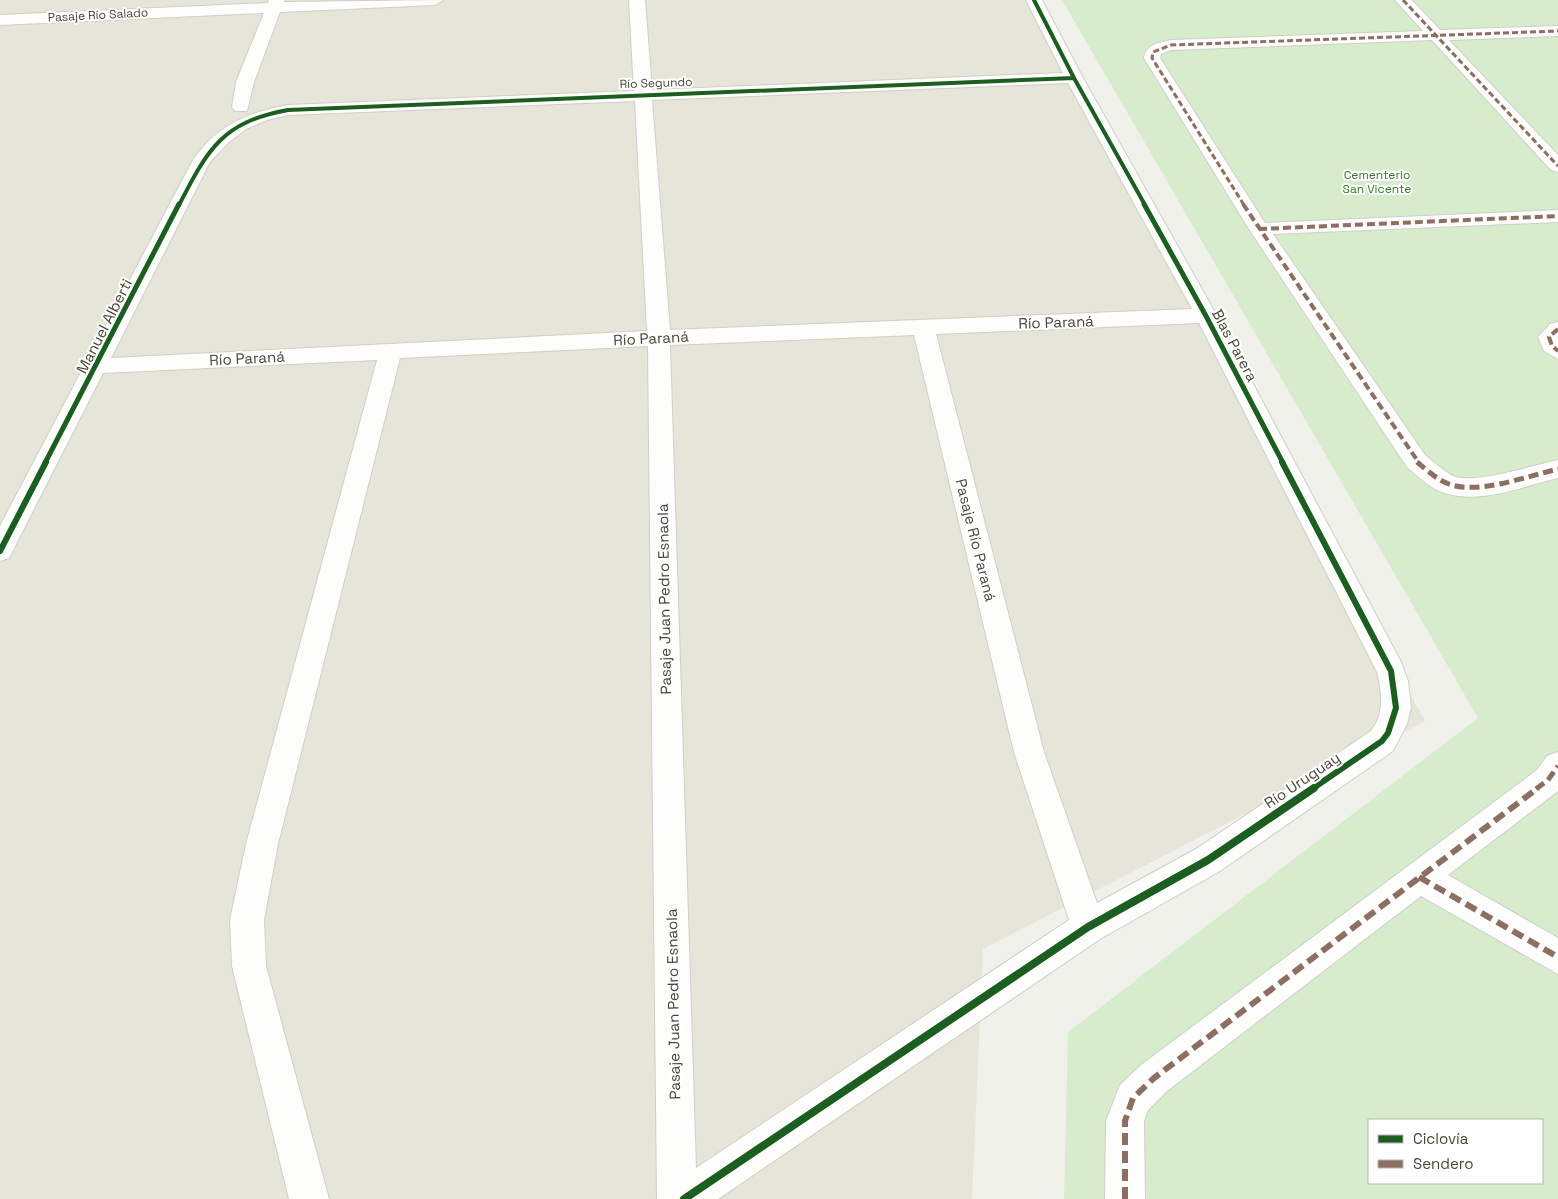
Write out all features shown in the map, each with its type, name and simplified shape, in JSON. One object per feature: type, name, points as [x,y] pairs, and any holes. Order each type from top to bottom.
[{"type":"street","name":"Pasaje Río Salado","points":[[0,20],[276,3],[435,0]]},
{"type":"street","name":"Pasaje Juan Pedro Esnaola","points":[[637,0],[660,338],[678,1199]]},
{"type":"street","name":"Blas Parera","points":[[1034,0],[1074,78],[1206,316],[1391,671],[1397,695],[1396,709]]},
{"type":"street","points":[[1404,0],[1558,166]]},
{"type":"street","points":[[241,115],[245,82],[276,3]]},
{"type":"street","points":[[1558,31],[1171,45],[1158,48],[1153,52],[1152,58],[1260,229],[1416,461],[1432,475],[1453,486],[1475,487],[1558,469]]},
{"type":"street","name":"Río Segundo","points":[[241,115],[288,110],[1074,78]]},
{"type":"street","name":"Manuel Alberti","points":[[0,551],[98,366],[202,160],[241,115]]},
{"type":"street","points":[[1260,229],[1558,216]]},
{"type":"street","name":"Río Paraná","points":[[98,366],[660,338],[1206,316]]},
{"type":"street","name":"Pasaje Río Paraná","points":[[922,327],[1029,752],[1088,927]]},
{"type":"street","points":[[1558,329],[1549,337],[1552,346],[1558,352]]},
{"type":"street","points":[[309,1199],[249,966],[247,920],[262,844],[391,351]]},
{"type":"street","name":"Río Uruguay","points":[[684,1199],[1088,927],[1208,860],[1382,741],[1391,730],[1396,709]]},
{"type":"street","points":[[1125,1199],[1125,1121],[1133,1098],[1162,1072],[1548,780],[1558,766]]},
{"type":"street","points":[[1419,877],[1558,957]]},
{"type":"shaded area","points":[[0,0],[1035,0],[1425,721],[983,949],[972,1199],[0,1199]]},
{"type":"green space","name":"Cementerio San Vicente","points":[[1062,0],[1558,0],[1558,1199],[1064,1199],[1068,1032],[1478,718]]},
{"type":"marked path","points":[[1403,0],[1558,166]]},
{"type":"marked path","points":[[1558,31],[1171,45],[1159,48],[1153,52],[1152,58],[1259,229],[1416,461],[1444,482],[1455,486],[1467,487],[1506,482],[1558,469]]},
{"type":"marked path","points":[[1259,229],[1558,216]]},
{"type":"marked path","points":[[1558,329],[1549,337],[1552,346],[1558,351]]},
{"type":"marked path","points":[[1125,1199],[1125,1121],[1133,1098],[1154,1078],[1548,780],[1558,766]]},
{"type":"marked path","points":[[1419,877],[1558,957]]},
{"type":"cycle path","points":[[684,1199],[1088,927],[1208,860],[1382,741],[1388,733],[1395,716],[1396,699],[1391,671],[1206,316],[1074,78],[1034,0]]},
{"type":"cycle path","points":[[0,551],[202,160],[230,131],[249,120],[288,110],[1074,78]]}]
